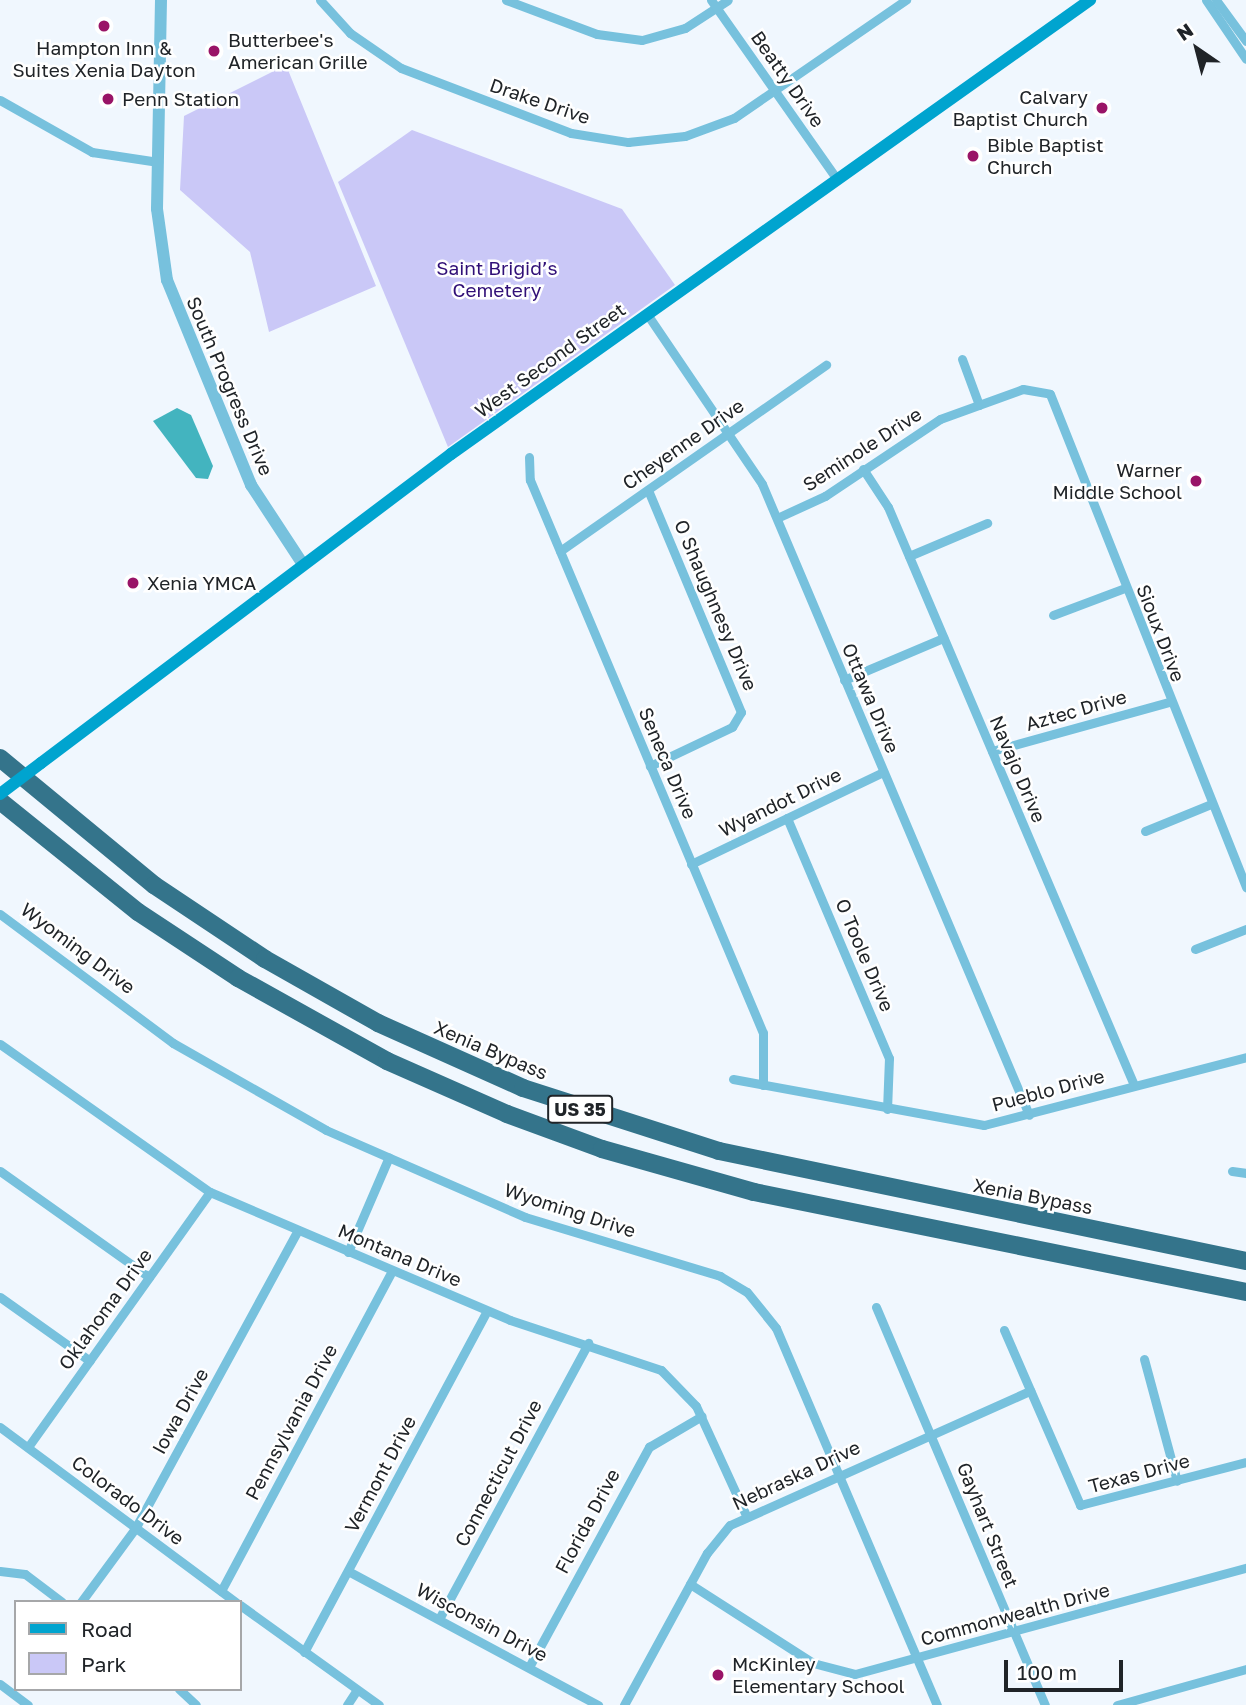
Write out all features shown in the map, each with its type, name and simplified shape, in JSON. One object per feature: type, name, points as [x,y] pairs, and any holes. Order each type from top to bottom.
[{"type":"highway","name":"Xenia Bypass","points":[[0,758],[199,917],[329,997],[457,1060],[676,1140],[1091,1229],[1246,1258]]},
{"type":"highway","name":"US 35","points":[[0,801],[138,912],[248,984],[387,1061],[507,1114],[602,1149],[754,1192],[1201,1282],[1246,1294]]},
{"type":"main road","name":"West Second Street","points":[[0,794],[302,563],[836,178],[1090,0]]},
{"type":"street","name":"South Progress Drive","points":[[161,0],[158,162],[161,250],[179,321],[251,485],[302,563]]},
{"type":"street","name":"Drake Drive","points":[[320,0],[350,33],[401,68],[593,138],[649,142],[685,136],[734,118],[906,0]]},
{"type":"street","points":[[506,0],[627,40],[670,34],[714,4],[728,0]]},
{"type":"street","points":[[1206,0],[1246,60]]},
{"type":"street","points":[[1216,0],[1246,41]]},
{"type":"street","name":"Beatty Drive","points":[[714,4],[836,178]]},
{"type":"street","points":[[0,100],[92,152],[158,162]]},
{"type":"street","name":"Ottawa Drive","points":[[647,314],[729,433],[776,518],[1029,1115]]},
{"type":"street","points":[[962,359],[979,405]]},
{"type":"street","name":"Cheyenne Drive","points":[[560,551],[826,365]]},
{"type":"street","name":"Seminole Drive","points":[[776,518],[863,469],[927,426],[1028,388],[1047,391]]},
{"type":"street","name":"Sioux Drive","points":[[1047,391],[1057,400],[1169,702],[1246,887]]},
{"type":"street","name":"Seneca Drive","points":[[529,457],[530,480],[763,1033],[763,1085]]},
{"type":"street","name":"Navajo Drive","points":[[863,469],[909,556],[1135,1085]]},
{"type":"street","name":"O Shaughnesy Drive","points":[[648,490],[741,712],[732,727],[650,766]]},
{"type":"street","points":[[909,556],[987,523]]},
{"type":"street","points":[[1053,615],[1125,588]]},
{"type":"street","points":[[844,681],[943,638]]},
{"type":"street","name":"Aztec Drive","points":[[992,751],[1169,702]]},
{"type":"street","name":"Wyandot Drive","points":[[691,864],[883,772]]},
{"type":"street","points":[[1145,831],[1211,804]]},
{"type":"street","name":"O Toole Drive","points":[[787,818],[889,1058],[887,1109]]},
{"type":"street","name":"Wyoming Drive","points":[[0,914],[173,1043],[326,1130],[525,1217],[720,1276],[747,1292],[776,1328],[937,1705]]},
{"type":"street","points":[[1195,949],[1246,929]]},
{"type":"street","name":"Montana Drive","points":[[0,1044],[210,1192],[487,1311],[662,1370],[702,1416],[746,1515]]},
{"type":"street","name":"Pueblo Drive","points":[[733,1079],[966,1125],[1029,1115],[1246,1057]]},
{"type":"street","points":[[348,1252],[389,1157]]},
{"type":"street","points":[[0,1171],[149,1278]]},
{"type":"street","points":[[1231,1171],[1246,1173]]},
{"type":"street","name":"Oklahoma Drive","points":[[28,1447],[210,1192]]},
{"type":"street","name":"Iowa Drive","points":[[82,1600],[136,1528],[298,1230]]},
{"type":"street","name":"Pennsylvania Drive","points":[[221,1591],[392,1271]]},
{"type":"street","points":[[0,1297],[90,1361]]},
{"type":"street","name":"Gayhart Street","points":[[877,1307],[1045,1705]]},
{"type":"street","name":"Vermont Drive","points":[[304,1652],[487,1311]]},
{"type":"street","points":[[1004,1330],[1030,1391]]},
{"type":"street","name":"Connecticut Drive","points":[[439,1619],[588,1343]]},
{"type":"street","points":[[1144,1359],[1177,1481]]},
{"type":"street","name":"Nebraska Drive","points":[[624,1705],[718,1538],[746,1515],[1030,1391]]},
{"type":"street","name":"Texas Drive","points":[[1030,1391],[1080,1505],[1246,1462]]},
{"type":"street","name":"Florida Drive","points":[[528,1667],[649,1447],[702,1416]]},
{"type":"street","name":"Colorado Drive","points":[[0,1427],[234,1600]]},
{"type":"street","name":"Commonwealth Drive","points":[[690,1584],[831,1671],[863,1673],[1246,1568]]},
{"type":"street","points":[[0,1571],[25,1574],[59,1600]]},
{"type":"street","name":"Wisconsin Drive","points":[[348,1571],[598,1705]]},
{"type":"street","name":"Colorado Drive","points":[[242,1606],[356,1691],[379,1705]]},
{"type":"street","points":[[1117,1705],[1149,1701],[1246,1669]]},
{"type":"street","points":[[0,1684],[29,1705]]},
{"type":"street","points":[[180,1691],[196,1705]]},
{"type":"street","points":[[346,1705],[356,1691]]},
{"type":"green space","points":[[286,65],[376,286],[269,332],[250,252],[180,190],[184,116]]},
{"type":"green space","name":"Saint Brigid’s Cemetery","points":[[412,130],[622,209],[675,285],[448,447],[338,182]]},
{"type":"shaded area","points":[[177,408],[191,415],[213,466],[208,479],[196,478],[153,421]]},
{"type":"place","name":"Hampton Inn & Suites Xenia Dayton","points":[[104,26]]},
{"type":"place","name":"Butterbee's American Grille","points":[[214,51]]},
{"type":"place","name":"Penn Station","points":[[108,99]]},
{"type":"place","name":"Calvary Baptist Church","points":[[1102,108]]},
{"type":"place","name":"Bible Baptist Church","points":[[973,156]]},
{"type":"place","name":"Warner Middle School","points":[[1196,481]]},
{"type":"place","name":"Xenia YMCA","points":[[133,583]]},
{"type":"place","name":"McKinley Elementary School","points":[[718,1675]]}]
